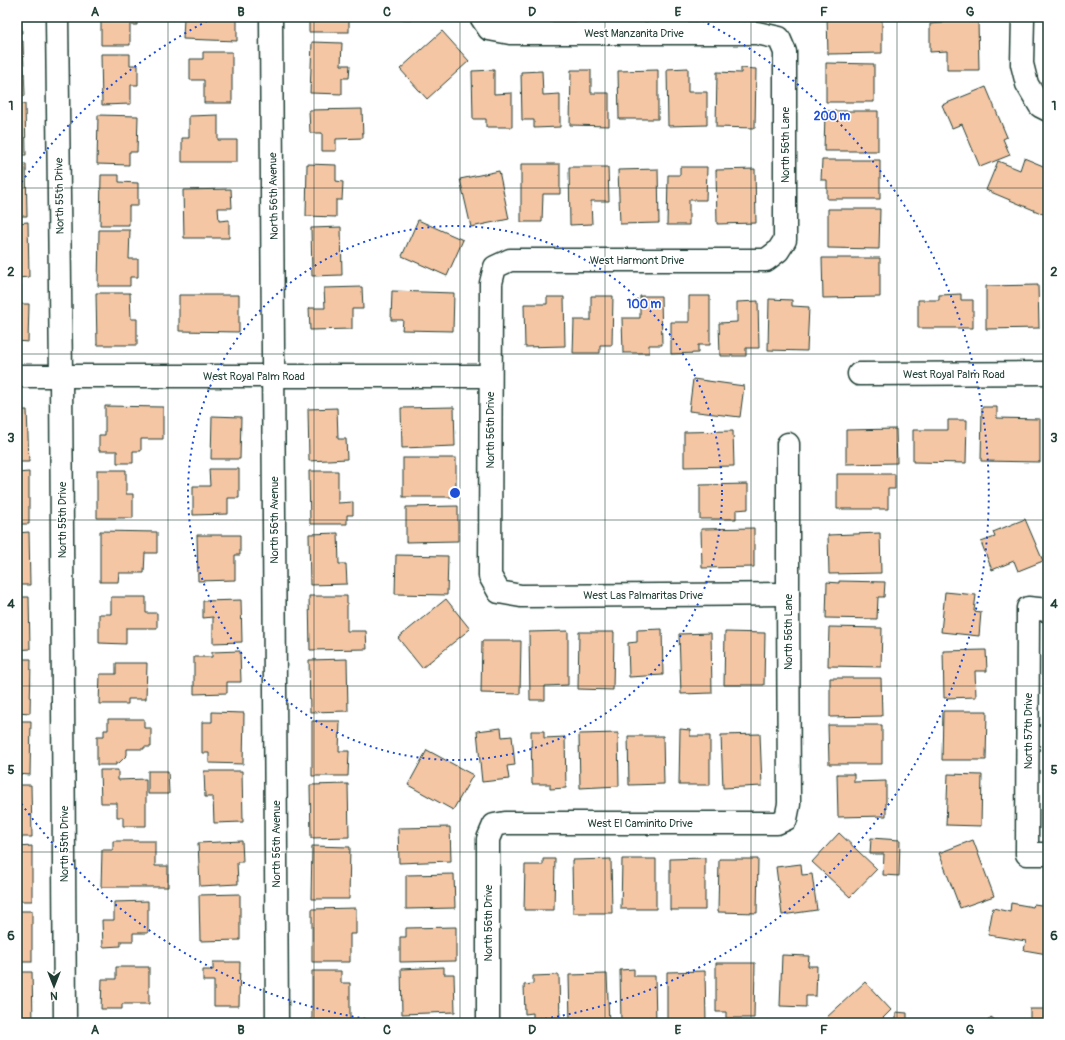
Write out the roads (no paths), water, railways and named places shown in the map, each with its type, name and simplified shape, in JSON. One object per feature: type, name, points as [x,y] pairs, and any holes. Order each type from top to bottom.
[{"type":"street","name":"North 55th Drive","points":[[57,17],[65,1023]]},
{"type":"street","name":"North 56th Avenue","points":[[271,17],[278,1023]]},
{"type":"street","points":[[1023,17],[1022,64],[1027,84],[1040,106],[1048,110]]},
{"type":"street","name":"West Manzanita Drive","points":[[485,23],[510,33],[757,33],[779,38]]},
{"type":"street","name":"North 56th Lane","points":[[778,251],[785,240],[784,52],[779,38]]},
{"type":"street","name":"West Harmont Drive","points":[[495,266],[510,260],[766,260],[778,251]]},
{"type":"street","name":"North 56th Drive","points":[[495,266],[491,282],[490,576],[499,592]]},
{"type":"street","name":"West Royal Palm Road","points":[[859,374],[1048,373]]},
{"type":"street","name":"West Royal Palm Road","points":[[17,376],[490,376]]},
{"type":"street","name":"North 56th Lane","points":[[786,819],[789,804],[788,444]]},
{"type":"street","name":"West Las Palmaritas Drive","points":[[499,592],[521,596],[788,594]]},
{"type":"street","name":"North 57th Drive","points":[[1038,609],[1038,854]]},
{"type":"street","name":"West El Caminito Drive","points":[[494,825],[505,823],[777,823],[786,819]]},
{"type":"street","name":"North 56th Drive","points":[[488,1023],[488,839],[494,825]]}]
